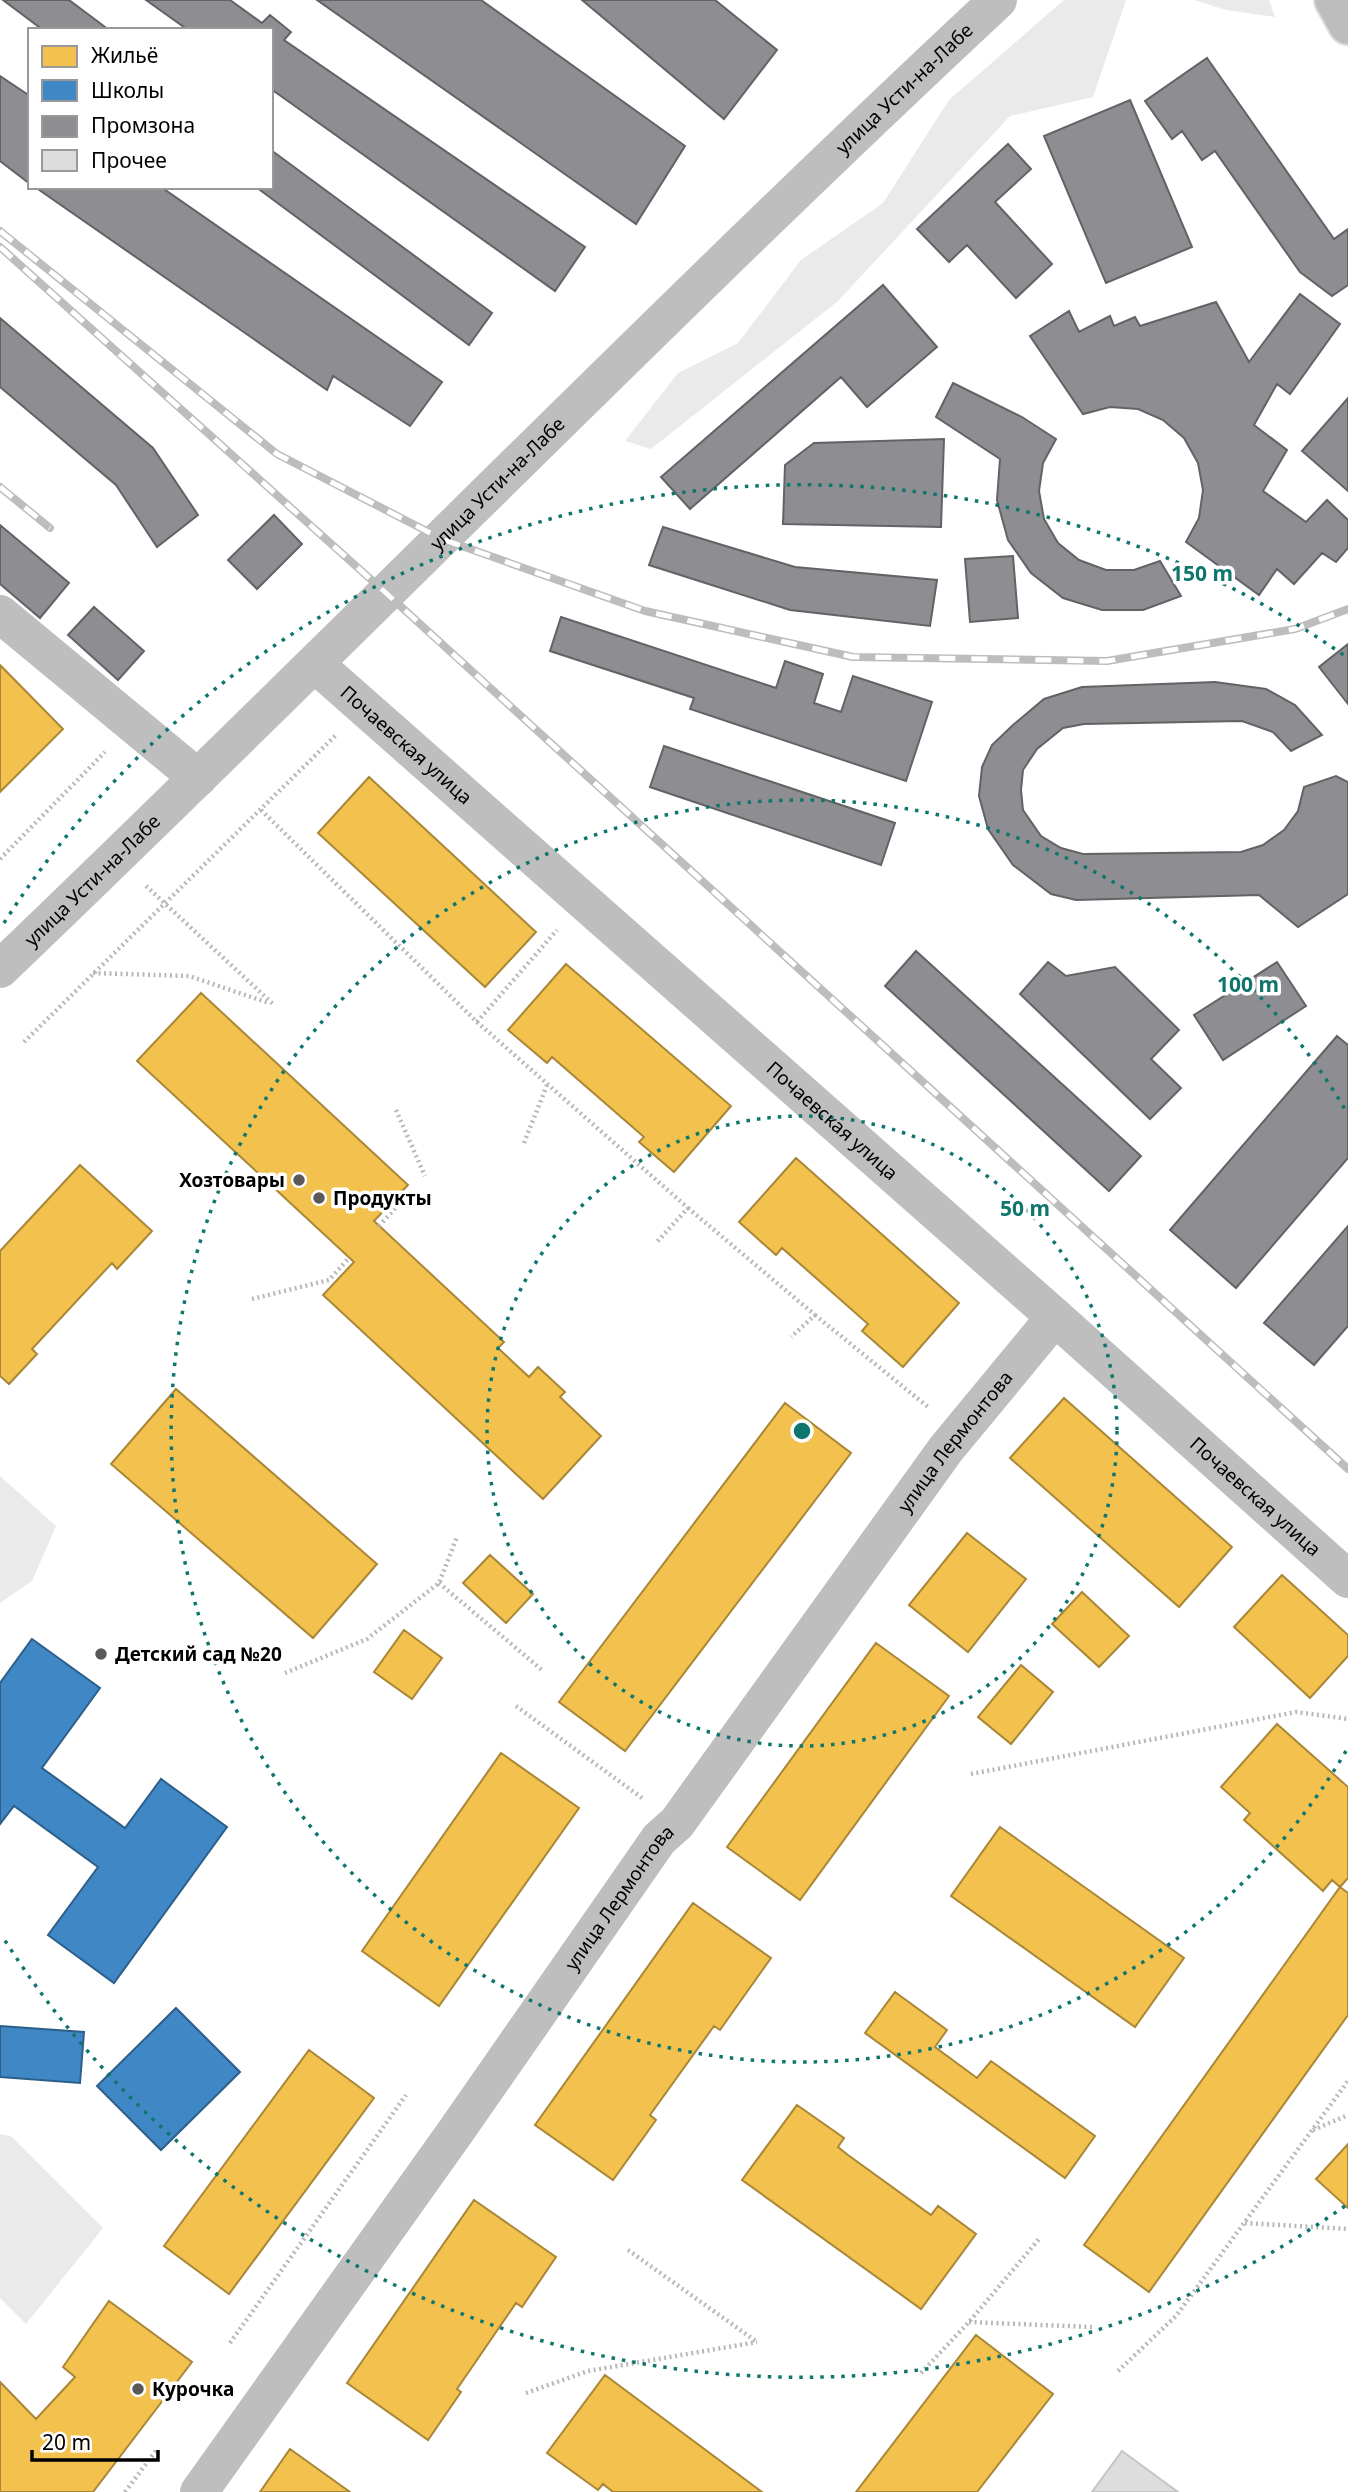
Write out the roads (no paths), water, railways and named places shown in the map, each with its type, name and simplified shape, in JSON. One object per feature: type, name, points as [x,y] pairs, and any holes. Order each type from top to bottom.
[{"type":"main road","points":[[1335,0],[1348,25]]},
{"type":"street","name":"улица Усти-на-Лабе","points":[[0,969],[877,113],[998,0]]},
{"type":"street","points":[[0,614],[198,778]]},
{"type":"street","name":"Почаевская улица","points":[[315,664],[1348,1579]]},
{"type":"street","name":"улица Лермонтова","points":[[199,2492],[456,2131],[659,1839],[677,1824],[959,1432],[1055,1317]]},
{"type":"railway","points":[[0,231],[277,454],[442,539],[645,611],[853,657],[1107,661],[1295,629],[1348,609]]},
{"type":"railway","points":[[0,247],[386,593],[1348,1469]]},
{"type":"railway","points":[[0,487],[50,528]]},
{"type":"place","name":"Хозтовары","points":[[299,1180]]},
{"type":"place","name":"Продукты","points":[[319,1198]]},
{"type":"place","name":"Детский сад №20","points":[[101,1654]]},
{"type":"place","name":"Курочка","points":[[138,2389]]}]
